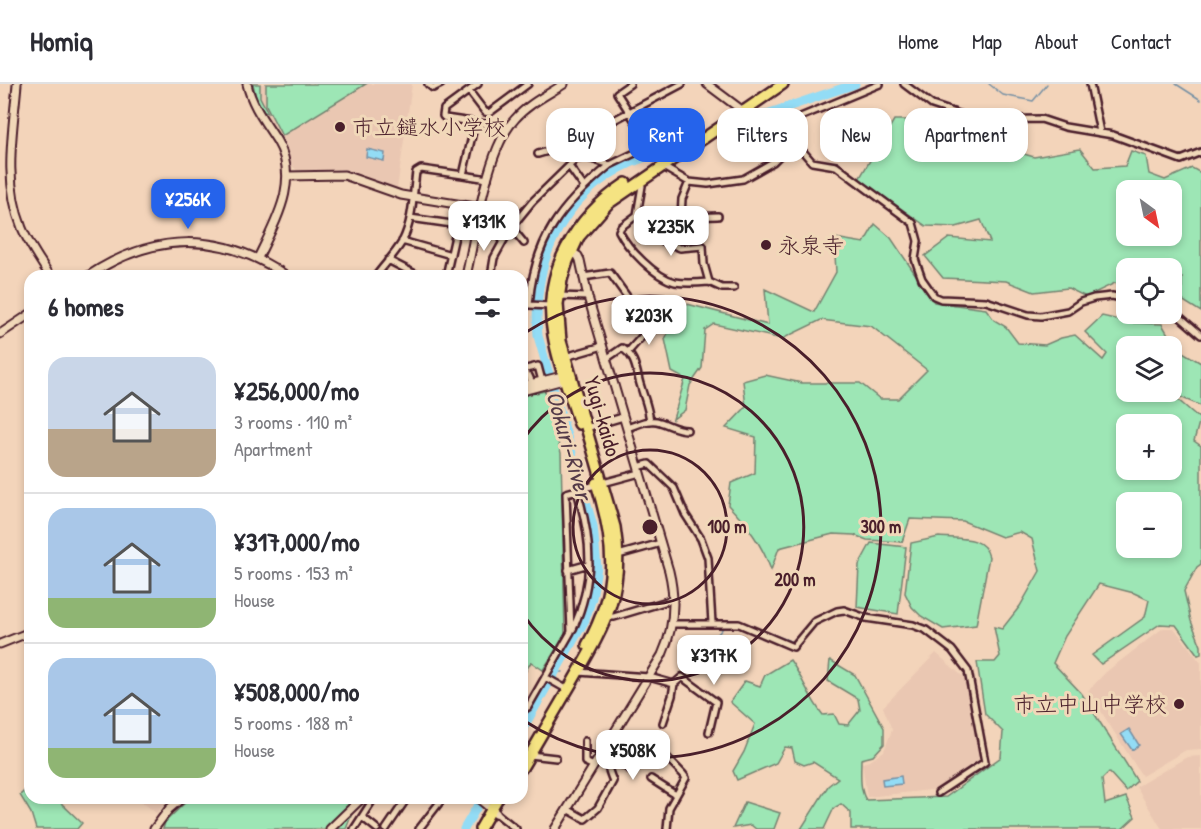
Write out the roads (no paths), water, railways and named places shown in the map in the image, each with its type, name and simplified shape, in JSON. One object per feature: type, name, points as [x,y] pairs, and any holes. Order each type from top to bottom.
[{"type":"main road","name":"Yugi-kaido","points":[[746,108],[772,84]]},
{"type":"main road","name":"Yugi-kaido","points":[[747,108],[783,84]]},
{"type":"main road","name":"Yugi-kaido","points":[[562,687],[578,672],[608,617],[616,589],[618,555],[615,527],[596,485],[586,428],[562,378],[565,357],[559,326],[559,296],[568,250],[600,211],[639,181],[659,162]]},
{"type":"main road","name":"Yugi-kaido","points":[[528,751],[600,621],[611,577],[611,541],[562,378],[547,306],[556,277],[580,224],[598,203],[659,162]]},
{"type":"main road","points":[[480,829],[494,804]]},
{"type":"main road","points":[[486,829],[491,809],[497,804]]},
{"type":"street","points":[[17,84],[10,169],[14,203],[29,243],[46,270]]},
{"type":"street","points":[[248,84],[256,109],[280,147],[287,176],[282,205],[258,258]]},
{"type":"street","points":[[428,84],[433,88],[441,84]]},
{"type":"street","points":[[478,84],[444,109],[443,116],[492,125],[504,132]]},
{"type":"street","points":[[469,91],[485,112],[489,113],[528,84]]},
{"type":"street","points":[[467,270],[495,151],[504,132],[521,112],[562,84]]},
{"type":"street","points":[[616,118],[628,112],[617,93],[630,84]]},
{"type":"street","points":[[636,108],[682,84]]},
{"type":"street","points":[[707,84],[739,108]]},
{"type":"street","points":[[808,114],[880,84]]},
{"type":"street","points":[[1090,84],[1100,132]]},
{"type":"street","points":[[908,85],[932,105],[968,117],[982,120],[1041,119],[1065,127],[1100,132],[1181,160],[1201,152]]},
{"type":"street","points":[[463,175],[475,123]]},
{"type":"street","points":[[538,154],[546,152]]},
{"type":"street","points":[[547,306],[530,305],[534,267],[549,229],[584,187],[610,165],[628,156]]},
{"type":"street","points":[[524,243],[515,232],[514,224],[532,202],[569,166],[580,157],[610,165]]},
{"type":"street","points":[[808,158],[818,164],[836,166],[913,223],[918,241],[915,259],[922,279],[934,296],[941,299],[986,301],[1028,315],[1041,316],[1068,311],[1081,302],[1094,298],[1116,297]]},
{"type":"street","points":[[661,162],[667,170],[689,182],[708,184],[743,179],[773,162]]},
{"type":"street","points":[[569,166],[584,187]]},
{"type":"street","points":[[380,270],[402,241],[410,218],[416,172],[421,169],[488,179]]},
{"type":"street","points":[[287,176],[344,175],[412,198],[481,208]]},
{"type":"street","points":[[639,181],[642,186],[637,215],[619,231],[634,252],[662,277],[677,282],[709,282],[722,288],[734,288]]},
{"type":"street","points":[[681,217],[682,200],[689,182]]},
{"type":"street","points":[[448,270],[462,204]]},
{"type":"street","points":[[637,215],[656,238],[680,248],[703,246],[704,264],[709,282]]},
{"type":"street","points":[[654,215],[718,216]]},
{"type":"street","points":[[410,218],[459,225]]},
{"type":"street","points":[[492,270],[494,258],[506,238]]},
{"type":"street","points":[[402,241],[452,255]]},
{"type":"street","points":[[99,270],[130,253],[157,245],[176,243],[215,245],[258,258],[277,270]]},
{"type":"street","points":[[555,829],[665,648],[672,624],[674,599],[671,578],[588,297],[580,258],[568,250]]},
{"type":"street","points":[[388,260],[407,270]]},
{"type":"street","points":[[583,277],[610,273],[633,305]]},
{"type":"street","points":[[559,296],[588,297]]},
{"type":"street","points":[[0,334],[24,318]]},
{"type":"street","points":[[1182,320],[1201,335]]},
{"type":"street","points":[[628,352],[645,333],[656,325]]},
{"type":"street","points":[[565,357],[603,346]]},
{"type":"street","points":[[606,359],[622,348],[628,352],[636,366],[640,385],[647,401],[650,421]]},
{"type":"street","points":[[528,369],[538,366],[545,382]]},
{"type":"street","points":[[528,375],[532,384]]},
{"type":"street","points":[[528,385],[562,378]]},
{"type":"street","points":[[528,389],[545,382]]},
{"type":"street","points":[[586,428],[623,417]]},
{"type":"street","points":[[627,428],[650,421],[661,422],[676,430],[687,430]]},
{"type":"street","points":[[571,632],[566,493],[639,470],[649,464],[678,495],[685,514],[701,539],[709,564],[712,623]]},
{"type":"street","points":[[528,707],[571,632],[585,597],[589,564],[587,525],[578,490]]},
{"type":"street","points":[[618,555],[661,543]]},
{"type":"street","points":[[568,570],[589,564]]},
{"type":"street","points":[[608,617],[674,599]]},
{"type":"street","points":[[672,624],[739,624],[793,647],[814,622],[844,610],[866,618],[913,625],[926,630],[963,662],[968,671],[985,762],[938,793]]},
{"type":"street","points":[[0,644],[24,634]]},
{"type":"street","points":[[578,672],[649,677],[674,684]]},
{"type":"street","points":[[663,723],[674,684],[682,677],[716,702],[709,732]]},
{"type":"street","points":[[545,678],[562,687]]},
{"type":"street","points":[[612,736],[644,738],[655,745],[686,778],[669,808],[667,829]]},
{"type":"street","points":[[585,741],[585,762],[594,766]]},
{"type":"street","points":[[602,753],[632,770],[655,745]]},
{"type":"street","points":[[567,809],[585,819],[598,808],[613,781],[602,753]]},
{"type":"street","points":[[528,755],[556,758]]},
{"type":"street","points":[[651,779],[676,795]]},
{"type":"street","points":[[154,829],[166,812],[175,804]]},
{"type":"street","points":[[330,829],[356,804]]},
{"type":"street","points":[[354,829],[370,804]]},
{"type":"street","points":[[386,829],[403,804]]},
{"type":"street","points":[[419,829],[438,804]]},
{"type":"street","points":[[485,804],[516,829]]},
{"type":"street","points":[[362,817],[377,829]]},
{"type":"water","points":[[367,149],[385,153],[384,161],[366,157]]},
{"type":"water","points":[[1129,729],[1139,745],[1132,750],[1121,734]]},
{"type":"water","points":[[901,776],[902,784],[883,786],[882,779]]},
{"type":"waterway","name":"Ookuri-River","points":[[784,108],[855,84]]},
{"type":"waterway","points":[[989,84],[1003,95],[1033,101],[1047,84]]},
{"type":"waterway","points":[[1176,84],[1201,100]]},
{"type":"waterway","name":"Ookuri-River","points":[[528,720],[585,620],[592,598],[597,567],[593,526],[538,336],[537,306],[541,277],[560,225],[576,203],[596,184],[620,168],[634,162]]},
{"type":"waterway","points":[[746,624],[793,642]]},
{"type":"waterway","points":[[717,635],[724,627]]},
{"type":"waterway","name":"Ookuri-River","points":[[555,672],[563,672]]},
{"type":"waterway","points":[[620,672],[646,674]]},
{"type":"waterway","points":[[655,675],[674,681]]},
{"type":"waterway","name":"Ookuri-River","points":[[464,829],[479,804]]},
{"type":"place","name":"市立鑓水小学校","points":[[340,127]]},
{"type":"place","name":"永泉寺","points":[[766,245]]},
{"type":"place","name":"市立中山中学校","points":[[1179,704]]}]
